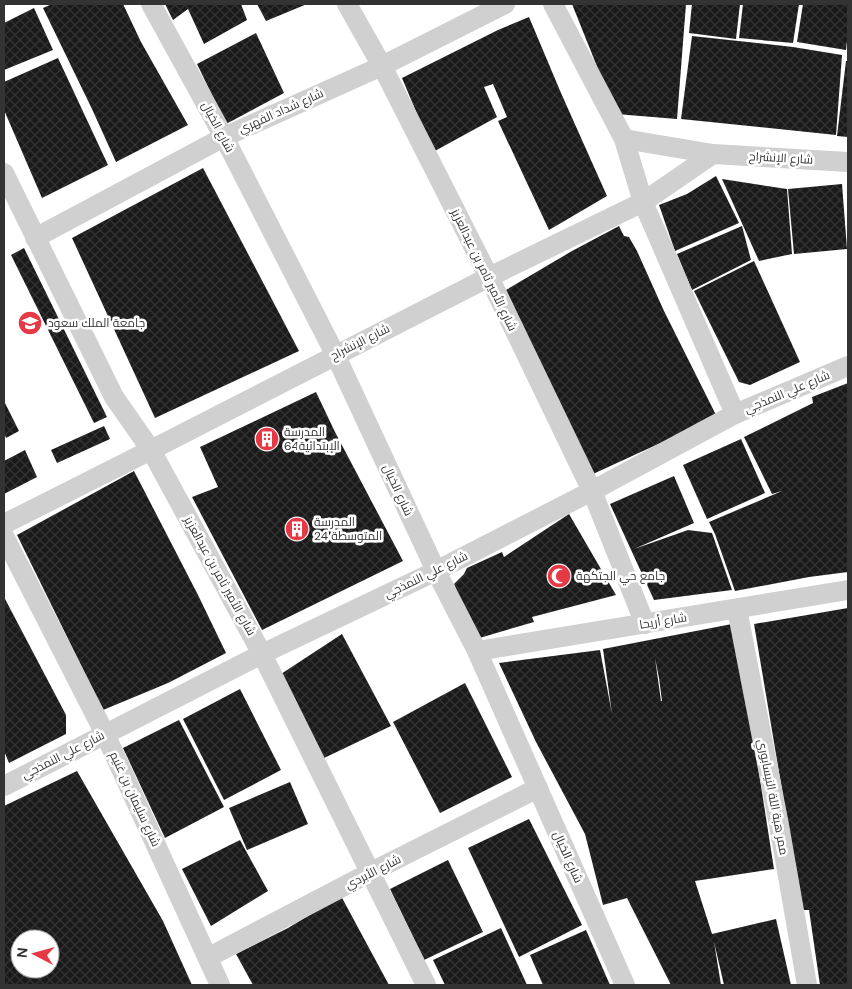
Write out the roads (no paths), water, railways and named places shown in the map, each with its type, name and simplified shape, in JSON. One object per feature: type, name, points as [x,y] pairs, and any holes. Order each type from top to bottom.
[{"type":"street","name":"شارع الخيال","points":[[151,4],[224,137],[335,354],[436,570],[477,651],[625,985]]},
{"type":"street","name":"شارع الأمير ثامر بن عبدالعزيز","points":[[347,4],[382,66],[488,277],[592,492],[646,624]]},
{"type":"street","name":"شارع شداد الفهري","points":[[35,238],[224,137],[382,66],[505,4]]},
{"type":"street","points":[[553,4],[624,138],[643,202],[735,414]]},
{"type":"street","name":"شارع الإنشراح","points":[[624,138],[713,154],[848,162]]},
{"type":"street","name":"شارع الإنشراح","points":[[4,524],[335,354],[643,202],[713,154]]},
{"type":"street","name":"شارع الأمير ثامر بن عبدالعزيز","points":[[4,173],[114,397],[151,450],[262,654],[426,985]]},
{"type":"street","name":"شارع علي النمذجي","points":[[4,786],[262,654],[592,492],[735,414],[848,366]]},
{"type":"street","name":"شارع سليمان بن غنيم","points":[[4,536],[105,734],[209,957],[220,985]]},
{"type":"street","name":"شارع أريحا","points":[[477,651],[848,590]]},
{"type":"street","name":"ممر هبة اللة النيسابوري","points":[[737,609],[779,825],[807,985]]},
{"type":"street","name":"شارع الأبردي","points":[[209,957],[371,872],[538,788]]},
{"type":"place","name":"جامعة الملك سعود","points":[[30,323]]},
{"type":"place","name":"المدرسة الإبتدائية64","points":[[267,439]]},
{"type":"place","name":"المدرسة المتوسطة 24","points":[[297,529]]},
{"type":"place","name":"جامع حي الجتكهة","points":[[559,576]]}]
